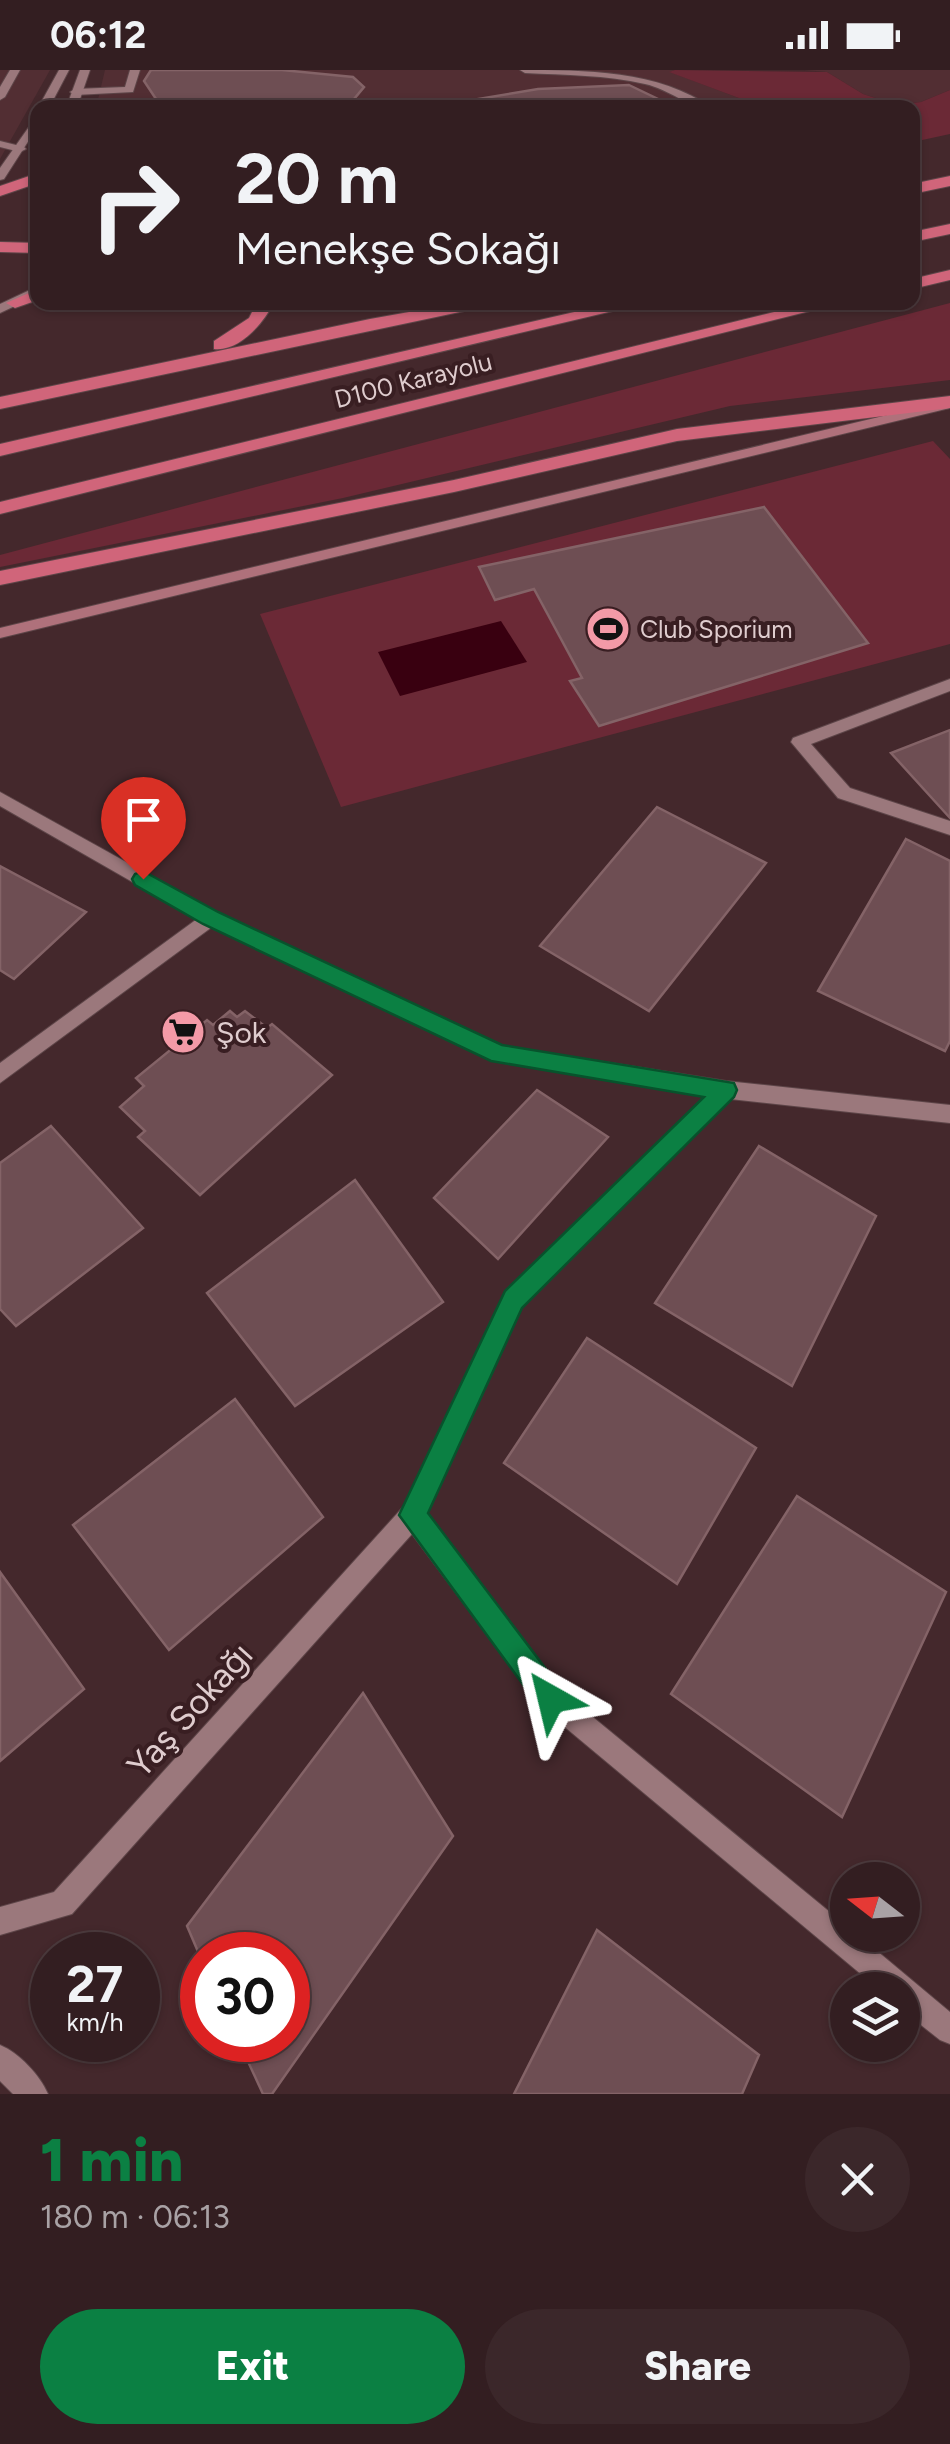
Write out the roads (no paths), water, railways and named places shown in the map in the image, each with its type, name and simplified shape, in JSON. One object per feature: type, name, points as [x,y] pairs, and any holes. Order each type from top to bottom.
[{"type":"highway","points":[[0,192],[30,181]]},
{"type":"highway","points":[[920,187],[950,181]]},
{"type":"highway","points":[[920,234],[950,228]]},
{"type":"highway","points":[[0,247],[30,248]]},
{"type":"highway","points":[[920,282],[950,275]]},
{"type":"highway","points":[[7,306],[30,296]]},
{"type":"highway","points":[[220,345],[256,322],[262,310]]},
{"type":"highway","points":[[0,402],[360,310]]},
{"type":"highway","points":[[0,402],[451,310]]},
{"type":"highway","name":"D100 Karayolu","points":[[0,450],[608,310]]},
{"type":"highway","name":"D100 Karayolu","points":[[0,508],[805,310]]},
{"type":"highway","points":[[0,578],[454,486],[677,435],[950,403]]},
{"type":"main road","points":[[0,633],[950,403]]},
{"type":"street","points":[[0,97],[15,70]]},
{"type":"street","points":[[47,100],[64,70]]},
{"type":"street","points":[[73,100],[85,70]]},
{"type":"street","points":[[75,92],[129,90],[135,70]]},
{"type":"street","points":[[526,70],[648,79],[698,100]]},
{"type":"street","points":[[0,177],[5,163],[30,130]]},
{"type":"street","points":[[0,144],[20,148]]},
{"type":"street","points":[[950,685],[798,742],[844,793],[950,828]]},
{"type":"street","points":[[0,798],[210,918],[499,1054],[726,1090],[950,1114]]},
{"type":"street","points":[[0,1074],[210,918]]},
{"type":"street","name":"Yaş Sokağı","points":[[0,1921],[62,1904],[413,1515],[514,1299],[726,1090]]},
{"type":"street","points":[[413,1515],[551,1699],[880,1972]]},
{"type":"street","points":[[920,2005],[950,2030]]},
{"type":"street","points":[[0,2060],[33,2094]]},
{"type":"place","name":"Club Sporium","points":[[608,629]]},
{"type":"place","name":"Şok","points":[[183,1032]]}]
